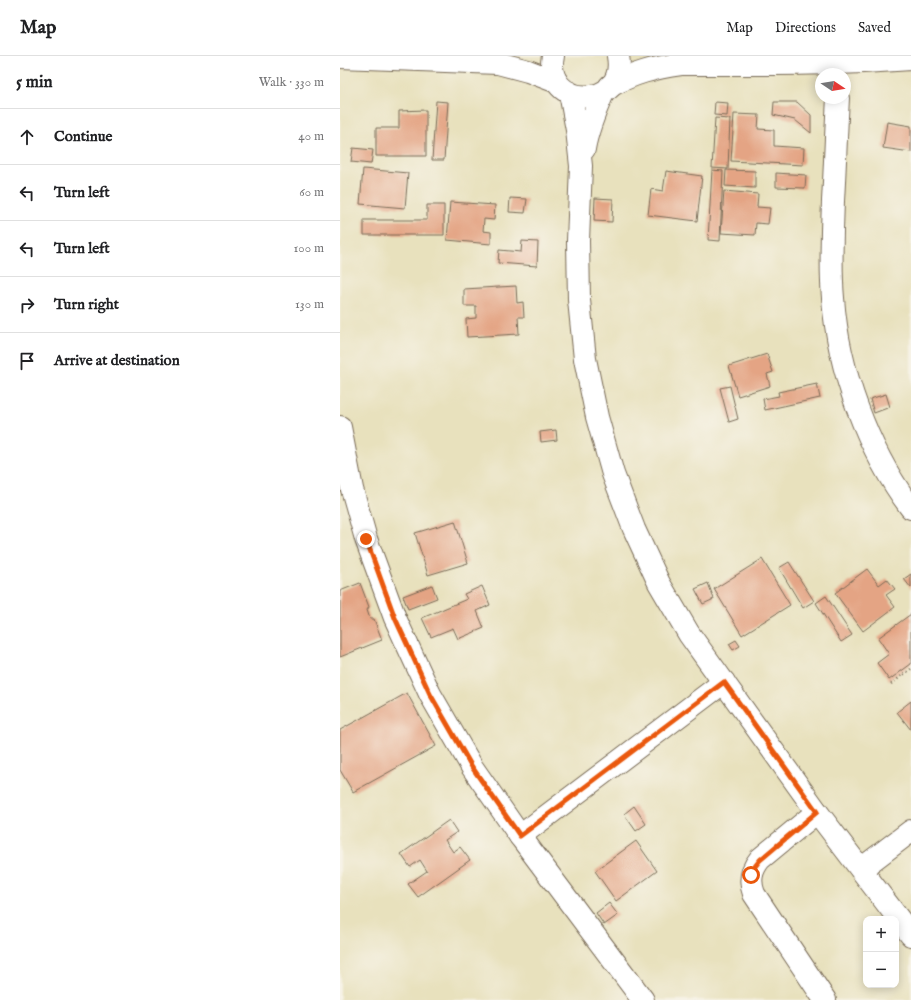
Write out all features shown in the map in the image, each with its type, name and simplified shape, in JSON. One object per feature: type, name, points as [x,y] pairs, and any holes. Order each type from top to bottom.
[{"type":"street","points":[[498,63],[527,56]]},
{"type":"street","points":[[553,56],[553,73],[563,88],[577,130],[581,166]]},
{"type":"street","points":[[618,56],[618,73],[615,80],[606,90],[595,111],[584,147],[581,166],[578,241],[579,300],[586,359],[597,417],[613,474],[634,529],[659,583],[689,634],[817,812],[911,935]]},
{"type":"street","points":[[648,56],[681,64]]},
{"type":"street","points":[[340,57],[498,63],[528,71],[578,96],[586,98],[606,90],[627,77],[663,66],[681,64],[801,64],[831,68]]},
{"type":"street","points":[[846,68],[911,59]]},
{"type":"street","points":[[838,104],[831,256],[833,299],[838,341],[849,383],[863,423],[881,462],[911,508]]},
{"type":"street","points":[[340,427],[352,489],[366,539],[395,618],[430,694],[472,767],[520,836],[643,1000]]},
{"type":"street","points":[[520,836],[724,682]]},
{"type":"street","points":[[817,812],[760,860],[753,869],[750,882],[754,894],[825,1000]]},
{"type":"street","points":[[861,869],[911,831]]},
{"type":"path","points":[[891,684],[911,669]]},
{"type":"building","points":[[436,101],[448,102],[444,160],[432,160]]},
{"type":"building","points":[[715,102],[728,103],[727,116],[714,115]]},
{"type":"building","points":[[774,102],[797,102],[811,115],[811,133],[795,120],[773,115]]},
{"type":"building","points":[[426,110],[426,156],[376,156],[376,128],[399,128],[399,111]]},
{"type":"building","points":[[734,114],[759,115],[758,129],[774,130],[774,146],[804,148],[803,165],[731,161]]},
{"type":"building","points":[[715,118],[730,119],[728,169],[712,168]]},
{"type":"building","points":[[887,122],[911,126],[911,152],[883,148]]},
{"type":"building","points":[[353,148],[373,150],[371,164],[351,162]]},
{"type":"building","points":[[363,169],[408,173],[405,208],[360,204]]},
{"type":"building","points":[[712,170],[723,171],[720,241],[708,240]]},
{"type":"building","points":[[726,170],[755,171],[755,188],[725,186]]},
{"type":"building","points":[[666,171],[702,176],[697,221],[648,215],[651,189],[663,191]]},
{"type":"building","points":[[776,173],[806,175],[805,188],[776,187]]},
{"type":"building","points":[[724,191],[758,194],[757,207],[770,208],[768,224],[756,223],[755,235],[721,233]]},
{"type":"building","points":[[510,198],[527,199],[525,213],[509,212]]},
{"type":"building","points":[[595,198],[613,199],[612,222],[594,221]]},
{"type":"building","points":[[450,202],[495,205],[494,220],[484,219],[483,231],[491,232],[491,244],[447,240]]},
{"type":"building","points":[[427,205],[444,205],[444,235],[364,235],[364,220],[427,220]]},
{"type":"building","points":[[522,241],[538,242],[537,266],[498,263],[499,250],[521,252]]},
{"type":"building","points":[[516,286],[517,303],[523,302],[524,317],[518,317],[519,334],[467,337],[466,319],[476,318],[476,306],[464,306],[464,289]]},
{"type":"building","points":[[767,354],[773,372],[767,374],[770,386],[738,396],[729,366]]},
{"type":"building","points":[[817,384],[820,398],[765,410],[763,399],[779,396],[778,392]]},
{"type":"building","points":[[730,386],[738,419],[729,422],[720,388]]},
{"type":"building","points":[[886,394],[890,407],[874,413],[870,399]]},
{"type":"building","points":[[556,430],[557,440],[541,442],[540,432]]},
{"type":"building","points":[[455,521],[468,563],[428,575],[415,533]]},
{"type":"building","points":[[762,559],[790,605],[742,635],[714,589]]},
{"type":"building","points":[[789,562],[814,601],[803,608],[779,568]]},
{"type":"building","points":[[867,569],[879,585],[887,579],[895,589],[886,595],[895,607],[863,631],[835,593]]},
{"type":"building","points":[[911,574],[911,588],[904,579]]},
{"type":"building","points":[[360,583],[369,607],[367,610],[370,619],[374,619],[382,640],[340,657],[340,591]]},
{"type":"building","points":[[708,583],[714,599],[703,604],[695,589]]},
{"type":"building","points":[[432,585],[437,598],[408,609],[403,596]]},
{"type":"building","points":[[482,586],[490,605],[477,611],[484,628],[458,639],[453,628],[431,637],[422,618],[467,599],[464,594]]},
{"type":"building","points":[[826,596],[852,635],[841,642],[816,603]]},
{"type":"building","points":[[911,614],[911,664],[889,680],[877,663],[889,654],[878,638]]},
{"type":"building","points":[[736,640],[740,646],[733,650],[729,644]]},
{"type":"building","points":[[407,693],[436,746],[353,792],[340,770],[340,730]]},
{"type":"building","points":[[911,701],[911,730],[897,712]]},
{"type":"building","points":[[634,806],[646,824],[636,831],[624,814]]},
{"type":"building","points":[[449,820],[457,832],[445,840],[453,852],[460,847],[470,860],[418,897],[408,884],[427,871],[420,860],[410,867],[401,854]]},
{"type":"building","points":[[636,841],[657,871],[616,901],[595,871]]},
{"type":"building","points":[[609,903],[618,915],[604,925],[596,913]]},
{"type":"route","points":[[366,539],[395,618],[430,694],[472,767],[520,836],[724,682],[817,812],[760,860],[753,869],[751,875]]}]
